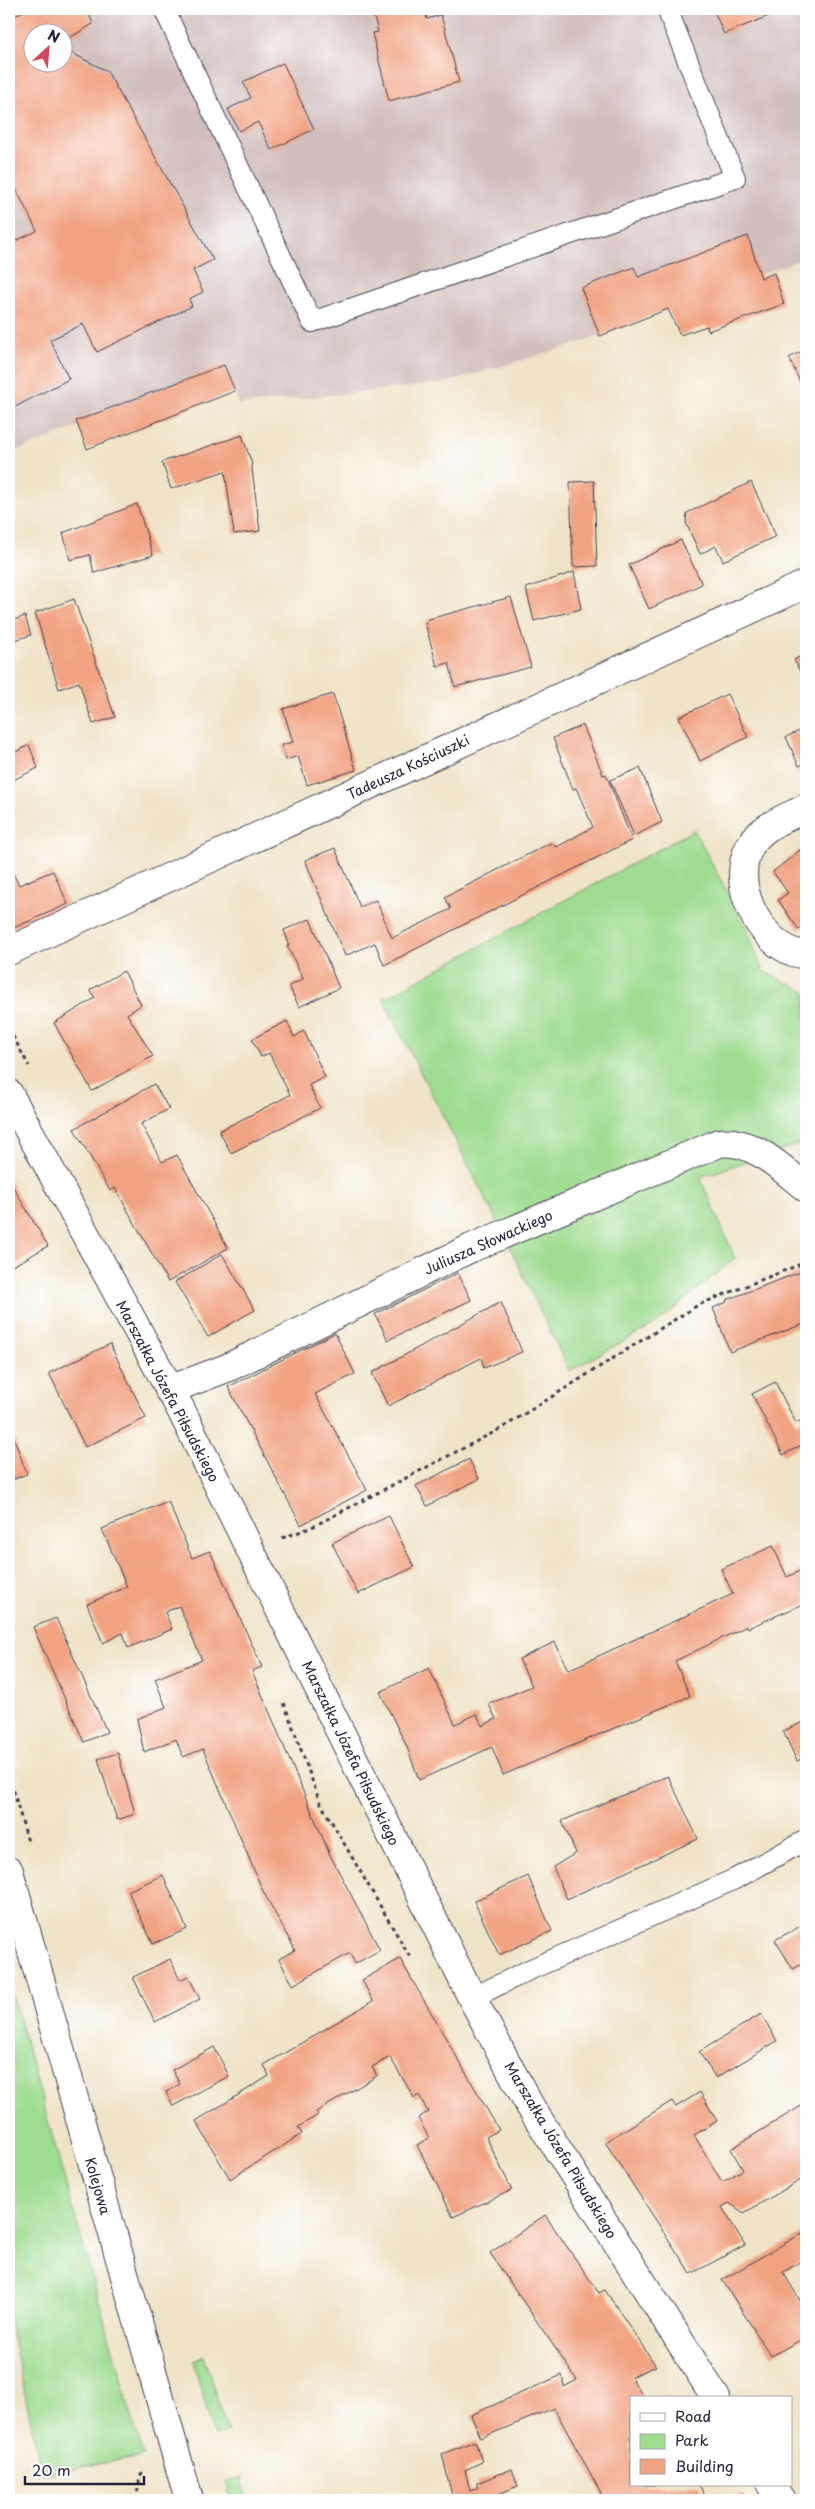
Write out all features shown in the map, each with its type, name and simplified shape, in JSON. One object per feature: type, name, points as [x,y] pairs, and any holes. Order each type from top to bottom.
[{"type":"street","name":"Tadeusza Kościuszki","points":[[9,951],[806,584]]},
{"type":"street","points":[[806,808],[767,827],[754,840],[745,855],[742,883],[755,917],[768,933],[788,950],[806,955]]},
{"type":"street","name":"Marszałka Józefa Piłsudskiego","points":[[9,1094],[180,1408],[472,1998],[530,2106],[715,2396]]},
{"type":"street","name":"Juliusza Słowackiego","points":[[169,1390],[227,1368],[471,1248],[589,1196],[719,1143],[732,1141],[745,1144],[806,1188]]},
{"type":"street","name":"Kolejowa","points":[[9,1871],[189,2500]]},
{"type":"street","points":[[772,2486],[780,2500]]},
{"type":"lane","points":[[164,9],[312,322],[735,178],[667,9]]},
{"type":"lane","points":[[472,1998],[529,1970],[735,1879],[806,1840]]},
{"type":"path","points":[[250,1549],[310,1528],[502,1428],[698,1305],[806,1262]]},
{"type":"shaded area","points":[[9,9],[806,9],[806,257],[586,341],[445,383],[239,405],[226,369],[9,454]]},
{"type":"green space","points":[[694,830],[747,929],[763,971],[806,992],[806,1142],[700,1177],[735,1258],[657,1323],[569,1371],[504,1235],[383,999]]},
{"type":"green space","points":[[9,1983],[143,2456],[42,2474],[9,2320]]},
{"type":"green space","points":[[203,2355],[228,2432],[214,2436],[193,2361]]},
{"type":"green space","points":[[241,2478],[248,2500],[232,2500],[226,2482]]},
{"type":"building","points":[[27,9],[87,9],[93,24],[72,36],[72,22],[22,22],[22,72],[72,72],[72,53],[107,71],[213,260],[193,270],[203,292],[189,299],[192,306],[97,352],[83,324],[50,340],[69,379],[9,410],[9,244],[37,231],[12,181],[9,183],[9,19]]},
{"type":"building","points":[[372,9],[425,9],[427,19],[441,15],[459,82],[389,101],[372,33],[378,32]]},
{"type":"building","points":[[713,9],[786,9],[724,34]]},
{"type":"building","points":[[283,63],[314,129],[271,150],[258,122],[239,131],[228,109],[251,98],[243,82]]},
{"type":"building","points":[[748,236],[761,278],[774,273],[784,304],[708,331],[707,326],[680,335],[668,309],[600,336],[581,288],[634,267],[638,277]]},
{"type":"building","points":[[806,349],[806,394],[789,358]]},
{"type":"building","points":[[224,365],[235,391],[87,449],[76,421]]},
{"type":"building","points":[[242,435],[251,461],[260,531],[234,534],[225,471],[171,489],[162,462]]},
{"type":"building","points":[[594,481],[597,566],[573,567],[570,482]]},
{"type":"building","points":[[751,482],[776,536],[723,561],[716,546],[700,554],[686,523],[687,513]]},
{"type":"building","points":[[137,504],[153,555],[94,573],[90,555],[70,560],[63,533]]},
{"type":"building","points":[[681,540],[702,584],[649,609],[629,565]]},
{"type":"building","points":[[574,572],[581,609],[534,621],[526,588]]},
{"type":"building","points":[[511,597],[531,667],[455,687],[449,663],[437,666],[425,623],[429,619]]},
{"type":"building","points":[[74,599],[115,717],[93,724],[79,682],[59,689],[35,613]]},
{"type":"building","points":[[25,616],[31,635],[9,642],[9,622]]},
{"type":"building","points":[[806,653],[806,683],[794,660]]},
{"type":"building","points":[[333,694],[356,770],[307,785],[298,756],[286,760],[281,745],[293,742],[283,709]]},
{"type":"building","points":[[727,694],[748,737],[700,761],[679,717]]},
{"type":"building","points":[[583,725],[603,775],[606,774],[632,840],[384,965],[375,943],[345,956],[305,860],[335,848],[360,907],[376,900],[392,938],[451,909],[445,897],[550,843],[557,847],[593,827],[576,788],[573,789],[553,738]]},
{"type":"building","points":[[806,728],[806,763],[799,766],[786,737]]},
{"type":"building","points":[[9,741],[14,753],[29,745],[38,768],[9,782]]},
{"type":"building","points":[[640,768],[662,822],[634,836],[610,780]]},
{"type":"building","points":[[806,845],[806,924],[799,930],[778,900],[788,893],[773,872]]},
{"type":"building","points":[[9,866],[19,885],[53,871],[68,904],[9,930]]},
{"type":"building","points":[[310,919],[339,988],[299,1007],[289,986],[303,979],[287,945],[289,944],[284,930]]},
{"type":"building","points":[[124,971],[141,1005],[127,1014],[153,1056],[92,1091],[54,1023],[95,998],[90,990]]},
{"type":"building","points":[[287,1021],[294,1037],[304,1031],[325,1077],[309,1085],[320,1108],[231,1153],[219,1131],[290,1095],[269,1053],[261,1057],[252,1039]]},
{"type":"building","points":[[154,1084],[169,1109],[141,1124],[162,1162],[177,1155],[228,1248],[168,1282],[115,1188],[110,1191],[74,1129]]},
{"type":"building","points":[[9,1180],[48,1246],[9,1268]]},
{"type":"building","points":[[222,1254],[255,1310],[208,1337],[175,1282]]},
{"type":"building","points":[[806,1270],[806,1323],[730,1352],[713,1308],[727,1302],[726,1300]]},
{"type":"building","points":[[458,1273],[471,1300],[388,1340],[375,1314]]},
{"type":"building","points":[[501,1302],[522,1352],[484,1368],[481,1358],[388,1406],[372,1373]]},
{"type":"building","points":[[335,1333],[355,1374],[315,1394],[367,1490],[301,1525],[228,1387]]},
{"type":"building","points":[[110,1344],[146,1418],[85,1447],[49,1373]]},
{"type":"building","points":[[775,1382],[796,1423],[806,1418],[806,1443],[783,1455],[752,1394]]},
{"type":"building","points":[[9,1425],[27,1474],[9,1481]]},
{"type":"building","points":[[469,1459],[479,1479],[427,1506],[416,1486]]},
{"type":"building","points":[[168,1501],[192,1558],[210,1551],[262,1667],[252,1671],[330,1855],[380,1950],[355,1964],[350,1953],[293,1985],[279,1959],[295,1950],[262,1889],[203,1749],[183,1757],[176,1739],[144,1752],[137,1719],[166,1707],[155,1679],[202,1660],[179,1606],[165,1612],[172,1629],[128,1648],[123,1633],[103,1643],[87,1604],[127,1587],[102,1529]]},
{"type":"building","points":[[389,1516],[414,1567],[358,1594],[332,1543]]},
{"type":"building","points":[[773,1546],[787,1577],[806,1568],[806,1603],[748,1628],[747,1626],[675,1661],[690,1696],[503,1775],[492,1747],[419,1780],[407,1747],[380,1692],[429,1668],[455,1724],[477,1714],[482,1726],[496,1719],[489,1704],[532,1686],[519,1659],[555,1642],[568,1670],[733,1594],[721,1569]]},
{"type":"building","points":[[56,1618],[107,1732],[84,1742],[33,1627]]},
{"type":"building","points":[[806,1721],[806,1757],[797,1761],[783,1731]]},
{"type":"building","points":[[118,1753],[135,1814],[117,1820],[98,1759]]},
{"type":"building","points":[[668,1776],[698,1839],[567,1899],[553,1867],[576,1853],[562,1821]]},
{"type":"building","points":[[163,1875],[187,1929],[153,1944],[128,1891]]},
{"type":"building","points":[[528,1876],[552,1931],[499,1955],[474,1901]]},
{"type":"building","points":[[806,1923],[806,1962],[793,1969],[775,1940]]},
{"type":"building","points":[[170,1959],[180,1980],[188,1976],[200,1999],[155,2022],[133,1977]]},
{"type":"building","points":[[400,1959],[499,2130],[486,2137],[512,2190],[453,2217],[417,2145],[429,2138],[418,2118],[428,2112],[419,2095],[414,2098],[390,2057],[372,2067],[377,2076],[316,2112],[318,2115],[298,2127],[302,2134],[230,2179],[196,2121],[269,2076],[264,2065],[373,2001],[362,1980]]},
{"type":"building","points":[[761,2014],[777,2041],[716,2078],[699,2052]]},
{"type":"building","points":[[214,2047],[229,2076],[173,2106],[166,2092],[180,2084],[172,2070]]},
{"type":"building","points":[[700,2092],[717,2121],[694,2135],[722,2182],[743,2170],[731,2149],[806,2103],[806,2177],[744,2213],[729,2203],[722,2207],[745,2245],[691,2274],[605,2142],[672,2101],[676,2107]]},
{"type":"building","points":[[545,2215],[599,2293],[605,2290],[656,2366],[631,2377],[643,2396],[630,2396],[630,2486],[700,2486],[708,2500],[605,2500],[554,2408],[481,2438],[471,2415],[562,2375],[564,2387],[577,2380],[490,2253]]},
{"type":"building","points":[[806,2231],[806,2259],[783,2272],[802,2304],[806,2302],[806,2337],[771,2356],[722,2280]]},
{"type":"building","points":[[475,2441],[482,2462],[465,2470],[470,2491],[477,2488],[477,2483],[512,2469],[518,2486],[484,2500],[453,2500],[442,2454]]},
{"type":"building","points":[[743,2494],[747,2500],[724,2500]]}]
